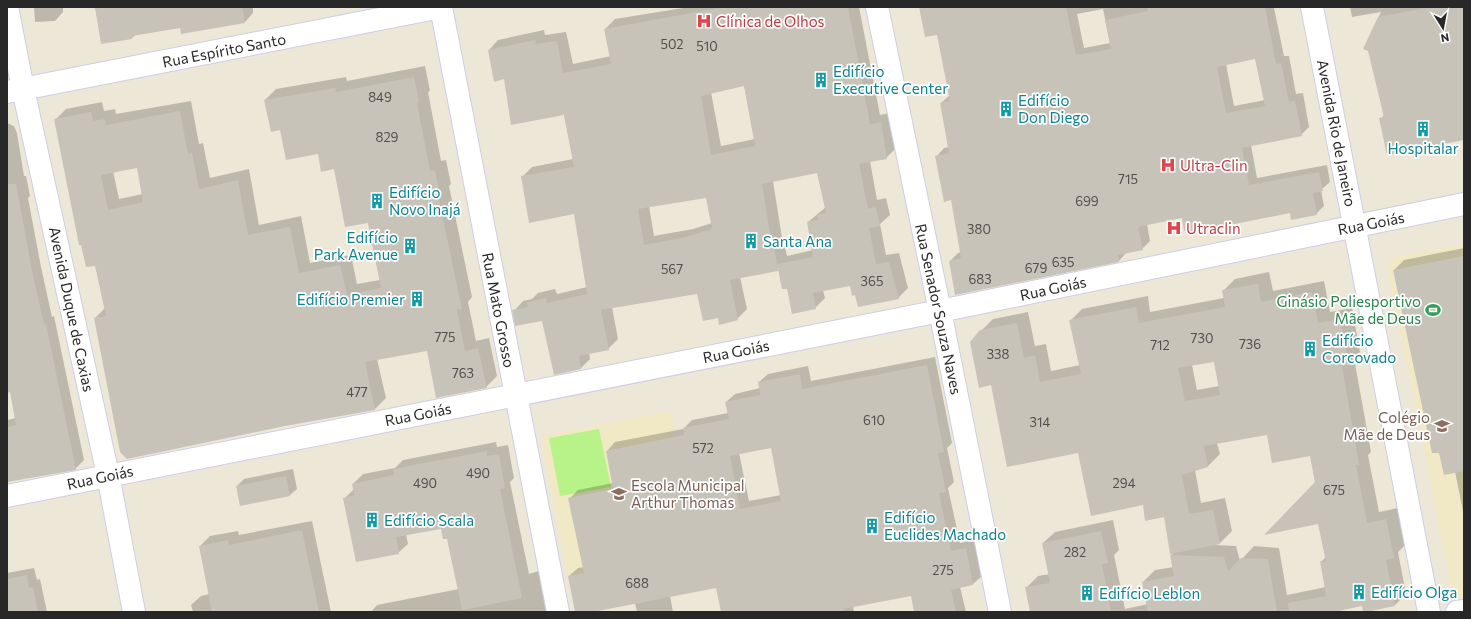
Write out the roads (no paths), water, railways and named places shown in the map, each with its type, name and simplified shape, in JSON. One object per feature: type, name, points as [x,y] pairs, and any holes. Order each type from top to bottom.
[{"type":"main road","name":"Avenida Duque de Caxias","points":[[7,7],[15,91],[108,475],[134,612]]},
{"type":"main road","name":"Rua Espírito Santo","points":[[15,91],[441,7]]},
{"type":"main road","name":"Rua Mato Grosso","points":[[441,7],[558,612]]},
{"type":"main road","name":"Rua Senador Souza Naves","points":[[877,7],[1000,612]]},
{"type":"main road","name":"Avenida Rio de Janeiro","points":[[1312,7],[1356,226],[1429,612]]},
{"type":"main road","name":"Rua Goiás","points":[[7,496],[940,311],[1464,204]]},
{"type":"main road","points":[[1457,612],[1464,611]]},
{"type":"place","name":"Clínica de Olhos","points":[[704,21]]},
{"type":"place","name":"Edifício Executive Center","points":[[821,80]]},
{"type":"place","name":"Edifício Don Diego","points":[[1006,109]]},
{"type":"place","name":"Hospitalar","points":[[1423,129]]},
{"type":"place","name":"Ultra-Clin","points":[[1168,165]]},
{"type":"place","name":"Edifício Novo Inajá","points":[[377,201]]},
{"type":"place","name":"Utraclin","points":[[1174,228]]},
{"type":"place","name":"Santa Ana","points":[[751,241]]},
{"type":"place","name":"Edifício Park Avenue","points":[[410,246]]},
{"type":"place","name":"Edifício Premier","points":[[417,299]]},
{"type":"place","name":"Ginásio Poliesportivo Mãe de Deus","points":[[1433,310]]},
{"type":"place","name":"Edifício Corcovado","points":[[1310,349]]},
{"type":"place","name":"Colégio Mãe de Deus","points":[[1442,426]]},
{"type":"place","name":"Escola Municipal Arthur Thomas","points":[[619,494]]},
{"type":"place","name":"Edifício Scala","points":[[372,520]]},
{"type":"place","name":"Edifício Euclides Machado","points":[[872,526]]},
{"type":"place","name":"Edifício Olga","points":[[1359,592]]},
{"type":"place","name":"Edifício Leblon","points":[[1087,593]]}]
